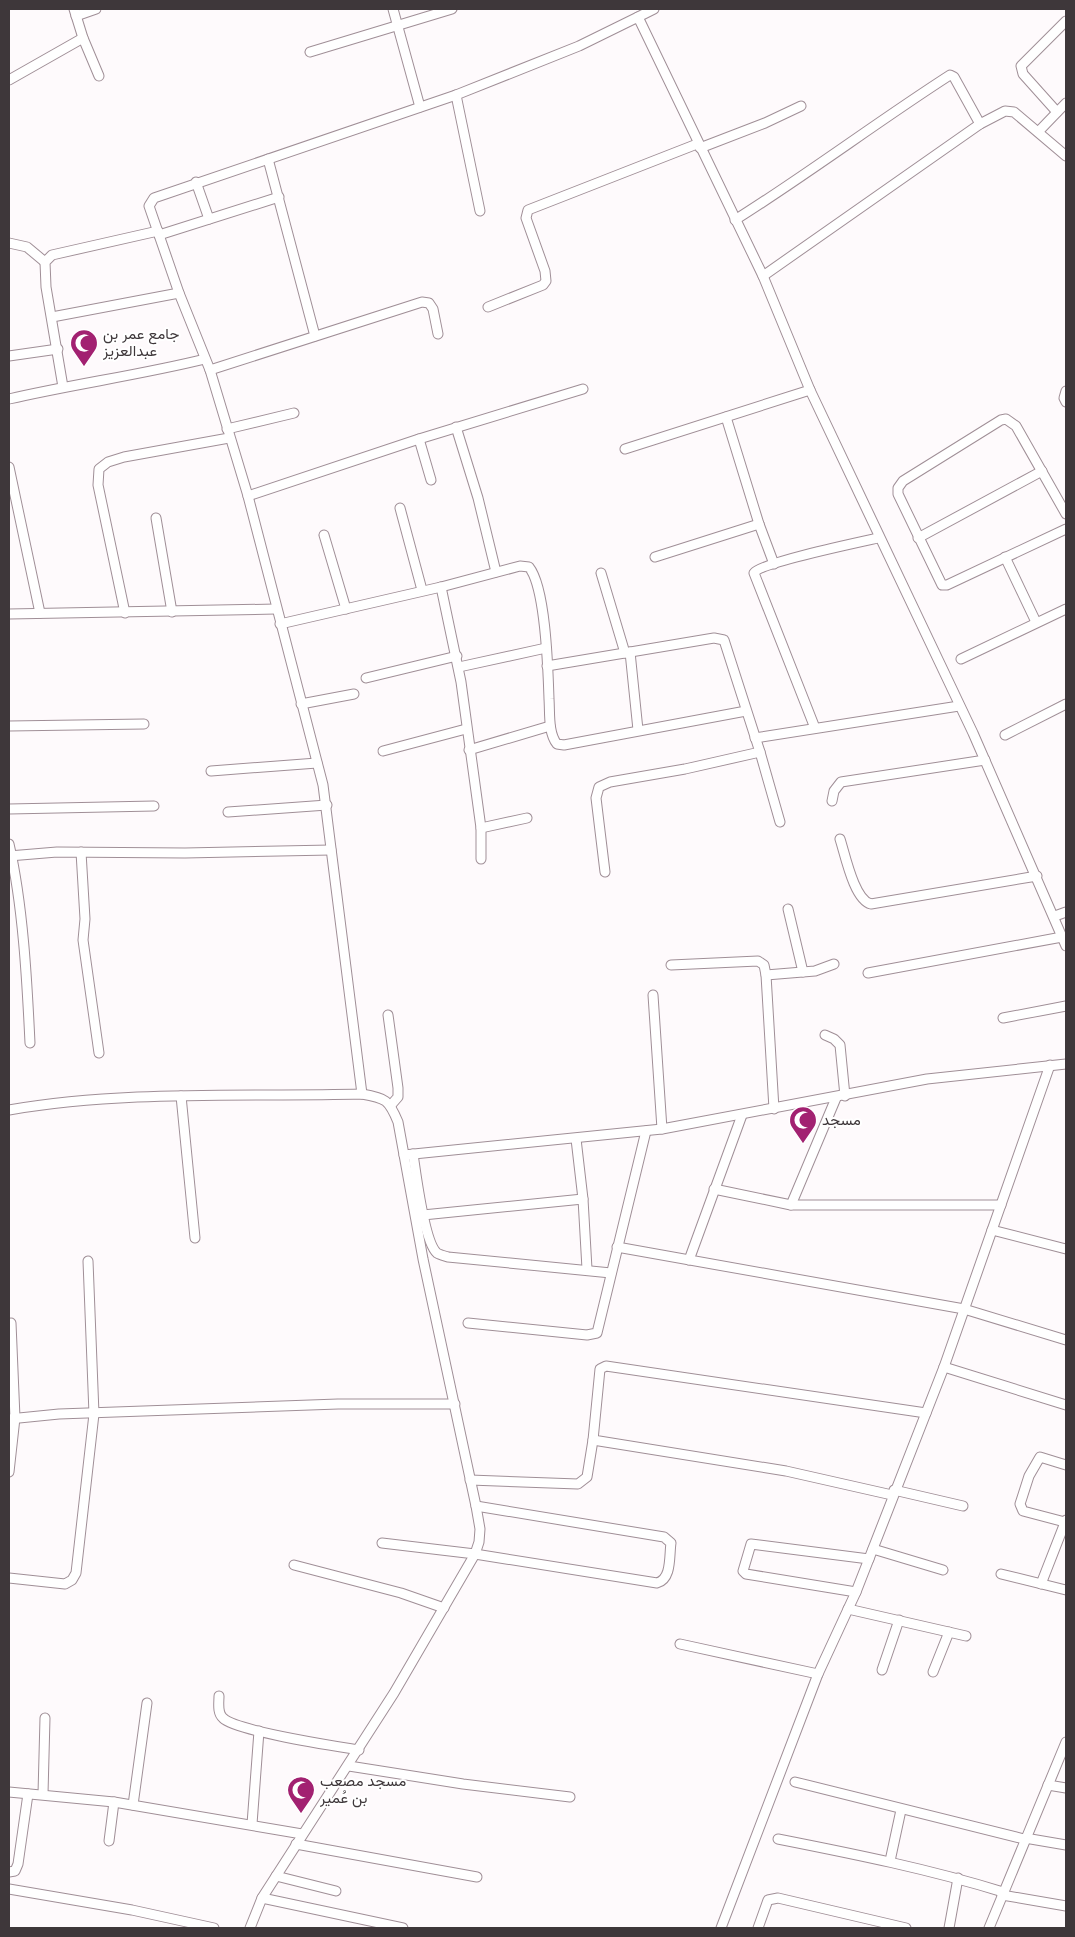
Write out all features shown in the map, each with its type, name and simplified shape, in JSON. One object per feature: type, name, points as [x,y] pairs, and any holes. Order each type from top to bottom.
[{"type":"street","points":[[96,9],[75,12],[83,38],[99,76]]},
{"type":"street","points":[[392,9],[420,107]]},
{"type":"street","points":[[310,52],[452,9]]},
{"type":"street","points":[[362,1094],[327,805],[248,496],[210,370],[204,359],[149,210],[150,202],[154,198],[196,182],[456,95],[579,46],[654,9]]},
{"type":"street","points":[[638,17],[698,146],[763,276],[810,390],[878,538],[985,760],[1055,916],[1066,946]]},
{"type":"street","points":[[1057,112],[1023,74],[1021,66],[1066,21]]},
{"type":"street","points":[[9,80],[83,38]]},
{"type":"street","points":[[735,220],[787,187],[883,118],[950,75],[954,77],[980,124]]},
{"type":"street","points":[[456,95],[480,211]]},
{"type":"street","points":[[1039,131],[1066,103]]},
{"type":"street","points":[[488,307],[543,285],[546,281],[545,271],[526,218],[528,210],[765,123],[801,106]]},
{"type":"street","points":[[763,276],[980,124],[1005,111],[1011,110],[1039,131],[1066,156]]},
{"type":"street","points":[[268,159],[315,336]]},
{"type":"street","points":[[196,182],[209,219]]},
{"type":"street","points":[[63,387],[45,278],[45,262],[52,254],[158,233],[279,197]]},
{"type":"street","points":[[9,243],[27,247],[45,262]]},
{"type":"street","points":[[52,317],[179,293]]},
{"type":"street","points":[[210,370],[254,358],[315,336],[422,302],[429,303],[433,309],[438,334]]},
{"type":"street","points":[[9,356],[58,350]]},
{"type":"street","points":[[9,398],[63,387],[141,375],[204,359]]},
{"type":"street","points":[[248,496],[456,427],[583,389]]},
{"type":"street","points":[[625,448],[810,390]]},
{"type":"street","points":[[1066,391],[1064,398],[1066,402]]},
{"type":"street","points":[[125,613],[98,485],[99,469],[108,462],[124,457],[228,433],[294,413]]},
{"type":"street","points":[[726,417],[759,524],[774,564]]},
{"type":"street","points":[[1066,514],[1016,426],[1006,419],[1001,420],[900,484],[898,494],[942,585],[947,585],[1066,529]]},
{"type":"street","points":[[456,427],[478,498],[496,572]]},
{"type":"street","points":[[419,439],[430,480]]},
{"type":"street","points":[[9,467],[40,614]]},
{"type":"street","points":[[918,538],[1042,471]]},
{"type":"street","points":[[400,508],[422,590]]},
{"type":"street","points":[[156,518],[172,612]]},
{"type":"street","points":[[655,557],[759,524]]},
{"type":"street","points":[[324,535],[346,608]]},
{"type":"street","points":[[815,728],[754,579],[754,573],[756,569],[878,538]]},
{"type":"street","points":[[1005,558],[1036,622]]},
{"type":"street","points":[[280,624],[441,587],[520,566],[529,567],[537,580],[546,648],[550,726],[553,740],[557,744],[564,745],[746,711]]},
{"type":"street","points":[[601,573],[628,652],[638,730]]},
{"type":"street","points":[[441,587],[459,667],[481,828],[481,859]]},
{"type":"street","points":[[9,614],[276,609]]},
{"type":"street","points":[[961,658],[1036,622],[1065,613]]},
{"type":"street","points":[[547,666],[714,638],[724,640],[756,738],[780,822]]},
{"type":"street","points":[[459,667],[546,648]]},
{"type":"street","points":[[366,678],[456,656]]},
{"type":"street","points":[[301,704],[354,694]]},
{"type":"street","points":[[1005,735],[1066,704]]},
{"type":"street","points":[[756,738],[959,706]]},
{"type":"street","points":[[9,726],[144,724]]},
{"type":"street","points":[[470,750],[550,726]]},
{"type":"street","points":[[383,751],[466,729]]},
{"type":"street","points":[[605,872],[596,798],[600,787],[610,782],[686,769],[760,752]]},
{"type":"street","points":[[832,801],[834,791],[841,782],[985,760]]},
{"type":"street","points":[[211,771],[317,763]]},
{"type":"street","points":[[228,812],[327,805]]},
{"type":"street","points":[[9,809],[154,806]]},
{"type":"street","points":[[481,828],[527,818]]},
{"type":"street","points":[[840,838],[858,894],[866,903],[871,904],[1037,876]]},
{"type":"street","points":[[9,844],[27,986],[30,1043]]},
{"type":"street","points":[[10,856],[57,852],[331,850]]},
{"type":"street","points":[[81,852],[86,919],[83,940],[99,1053]]},
{"type":"street","points":[[788,909],[803,972]]},
{"type":"street","points":[[1055,916],[1066,912]]},
{"type":"street","points":[[868,973],[1062,937]]},
{"type":"street","points":[[671,965],[758,961],[764,965],[774,1109]]},
{"type":"street","points":[[766,975],[816,972],[834,964]]},
{"type":"street","points":[[653,995],[662,1129]]},
{"type":"street","points":[[1003,1018],[1066,1006]]},
{"type":"street","points":[[388,1015],[398,1088],[398,1097],[391,1105]]},
{"type":"street","points":[[791,1205],[841,1097],[840,1045],[834,1039],[825,1035]]},
{"type":"street","points":[[408,1154],[576,1139],[662,1129],[841,1097],[928,1079],[1066,1064]]},
{"type":"street","points":[[721,1928],[818,1674],[856,1592],[893,1493],[944,1367],[1050,1065]]},
{"type":"street","points":[[9,1110],[86,1099],[362,1094],[381,1097],[391,1105],[398,1122],[423,1215],[433,1246],[438,1254],[448,1257],[587,1269],[611,1273]]},
{"type":"street","points":[[181,1096],[195,1238]]},
{"type":"street","points":[[689,1260],[742,1115]]},
{"type":"street","points":[[468,1323],[595,1334],[599,1330],[617,1247],[646,1131]]},
{"type":"street","points":[[576,1139],[583,1199],[587,1269]]},
{"type":"street","points":[[250,1928],[262,1898],[302,1834],[359,1750],[444,1608],[475,1554],[479,1542],[480,1528],[476,1506],[423,1259],[408,1154]]},
{"type":"street","points":[[714,1190],[791,1205],[1001,1205]]},
{"type":"street","points":[[423,1215],[583,1199]]},
{"type":"street","points":[[992,1230],[1066,1249]]},
{"type":"street","points":[[617,1247],[964,1309],[1066,1340]]},
{"type":"street","points":[[9,1578],[65,1584],[72,1580],[76,1574],[94,1414],[88,1262]]},
{"type":"street","points":[[9,1472],[12,1419],[11,1323]]},
{"type":"street","points":[[470,1480],[578,1484],[587,1477],[593,1440],[600,1369],[606,1366],[926,1413]]},
{"type":"street","points":[[944,1367],[1066,1405]]},
{"type":"street","points":[[12,1419],[338,1404],[455,1404]]},
{"type":"street","points":[[593,1440],[786,1472],[963,1506]]},
{"type":"street","points":[[1041,1584],[1066,1521],[1023,1510],[1020,1504],[1030,1476],[1040,1457],[1066,1465]]},
{"type":"street","points":[[382,1543],[475,1554],[657,1583],[663,1582],[667,1575],[671,1543],[664,1537],[476,1506]]},
{"type":"street","points":[[856,1592],[746,1574],[743,1571],[751,1544],[869,1559]]},
{"type":"street","points":[[873,1549],[943,1570]]},
{"type":"street","points":[[294,1565],[392,1590],[444,1608]]},
{"type":"street","points":[[1001,1574],[1066,1590]]},
{"type":"street","points":[[848,1609],[966,1636]]},
{"type":"street","points":[[882,1670],[899,1620]]},
{"type":"street","points":[[933,1672],[949,1632]]},
{"type":"street","points":[[680,1644],[818,1674]]},
{"type":"street","points":[[219,1696],[221,1717],[259,1731],[359,1750]]},
{"type":"street","points":[[133,1805],[147,1703]]},
{"type":"street","points":[[43,1794],[45,1718]]},
{"type":"street","points":[[252,1824],[259,1731]]},
{"type":"street","points":[[989,1928],[1066,1742]]},
{"type":"street","points":[[349,1766],[463,1784],[570,1797]]},
{"type":"street","points":[[795,1782],[901,1810],[1025,1839],[1066,1845]]},
{"type":"street","points":[[1048,1785],[1066,1788]]},
{"type":"street","points":[[9,1792],[114,1802],[302,1834]]},
{"type":"street","points":[[9,1872],[15,1871],[18,1864],[28,1794]]},
{"type":"street","points":[[109,1841],[114,1802]]},
{"type":"street","points":[[890,1861],[901,1810]]},
{"type":"street","points":[[778,1838],[890,1861],[958,1878],[1003,1894],[1066,1906]]},
{"type":"street","points":[[296,1844],[477,1877]]},
{"type":"street","points":[[276,1876],[336,1891]]},
{"type":"street","points":[[948,1928],[958,1878]]},
{"type":"street","points":[[9,1888],[214,1928]]},
{"type":"street","points":[[262,1898],[403,1928]]},
{"type":"street","points":[[758,1928],[768,1900],[778,1898],[906,1928]]},
{"type":"place","name":"جامع عمر بن عبدالعزيز","points":[[84,367]]},
{"type":"place","name":"مسجد","points":[[803,1144]]},
{"type":"place","name":"مسجد مصعب بن عُمير","points":[[301,1814]]}]
